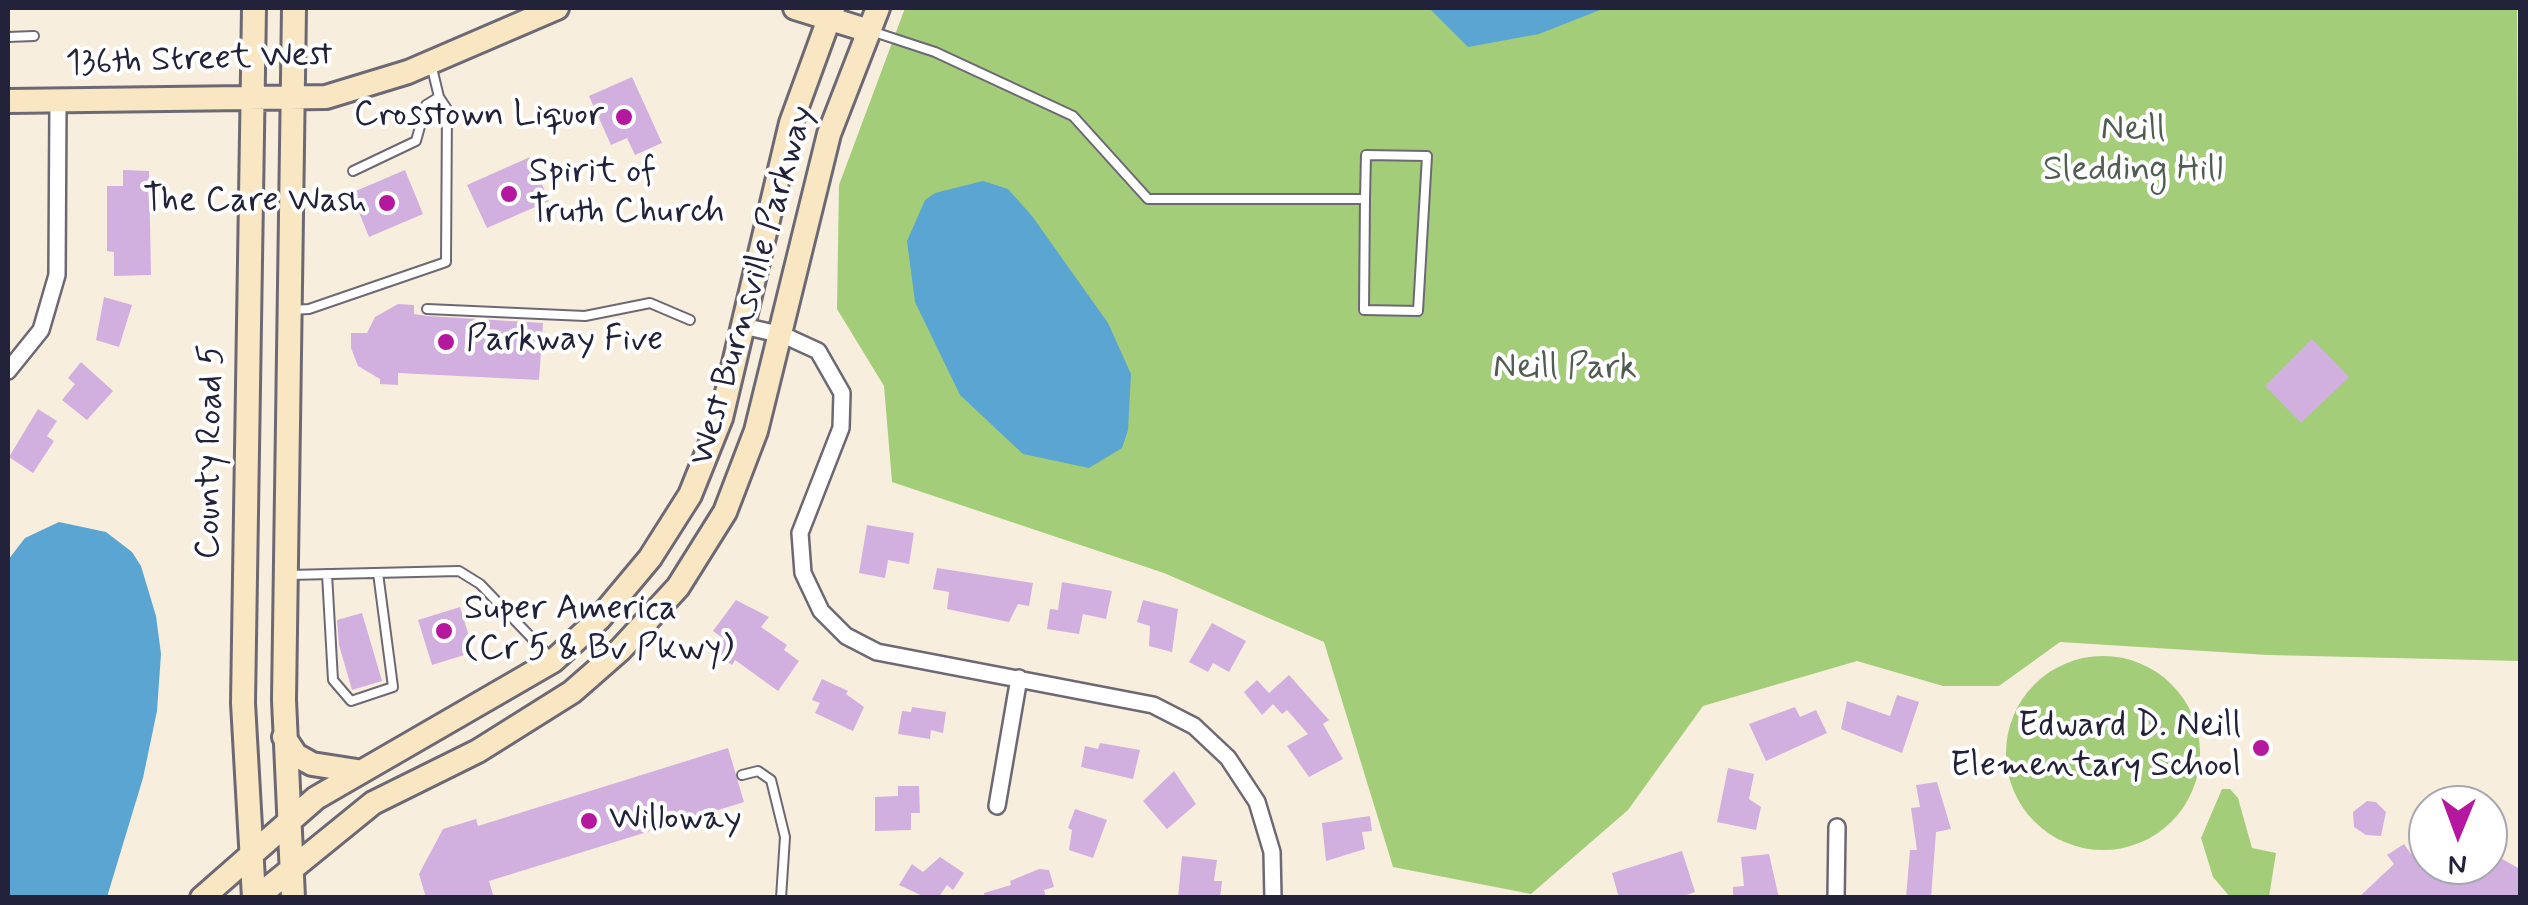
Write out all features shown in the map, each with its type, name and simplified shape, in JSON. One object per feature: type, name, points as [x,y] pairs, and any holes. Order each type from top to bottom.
[{"type":"street","name":"County Road 5","points":[[254,8],[242,702],[255,898]]},
{"type":"street","points":[[293,898],[284,737],[294,8]]},
{"type":"street","name":"136th Street West","points":[[8,101],[293,99],[371,86],[557,8]]},
{"type":"street","points":[[796,8],[830,14],[866,30]]},
{"type":"street","name":"West Burnsville Parkway","points":[[255,898],[373,803],[478,751],[577,688],[620,650],[678,586],[725,512],[756,432],[829,134],[866,30],[878,8]]},
{"type":"street","name":"West Burnsville Parkway","points":[[202,898],[286,821],[357,771],[507,690],[553,660],[612,604],[650,558],[690,495],[722,418],[791,123],[830,14]]},
{"type":"street","points":[[8,371],[41,330],[56,275],[58,101]]},
{"type":"street","points":[[743,326],[782,335],[818,351],[842,393],[841,428],[800,533],[803,573],[821,611],[846,636],[877,652],[1153,705],[1194,726],[1228,758],[1257,802],[1272,852],[1273,898]]},
{"type":"street","points":[[553,660],[577,688]]},
{"type":"street","points":[[997,806],[1019,678]]},
{"type":"street","points":[[284,737],[296,754],[312,764],[357,771]]},
{"type":"street","points":[[1836,898],[1838,827]]},
{"type":"lane","points":[[866,30],[935,52],[1073,116],[1148,199],[1364,199]]},
{"type":"lane","points":[[8,37],[34,36]]},
{"type":"lane","points":[[290,310],[309,309],[446,262],[447,109],[439,97],[431,63]]},
{"type":"lane","points":[[353,171],[416,141],[426,105],[439,97]]},
{"type":"lane","points":[[1366,155],[1426,156],[1418,311],[1364,310],[1364,199],[1366,155]]},
{"type":"lane","points":[[427,309],[585,316],[650,303],[690,320]]},
{"type":"lane","points":[[286,575],[458,570],[480,584],[553,660]]},
{"type":"lane","points":[[327,574],[332,680],[351,701],[393,687],[378,572]]},
{"type":"lane","points":[[742,775],[758,771],[770,780],[785,837],[780,898]]},
{"type":"green space","name":"Neill Park","points":[[905,8],[2517,8],[2520,661],[2268,655],[2060,642],[1999,686],[1943,686],[1857,661],[1703,706],[1628,810],[1531,894],[1393,867],[1324,642],[1164,573],[892,482],[884,386],[837,309],[839,185]]},
{"type":"green space","points":[[2103,656],[2140,663],[2172,684],[2193,716],[2200,753],[2193,790],[2172,822],[2140,843],[2103,850],[2066,843],[2034,822],[2013,790],[2006,753],[2013,716],[2034,684],[2066,663]]},
{"type":"green space","points":[[2222,789],[2230,789],[2238,798],[2252,848],[2276,853],[2269,897],[2230,897],[2213,877],[2201,838]]},
{"type":"water","points":[[1429,8],[1605,8],[1539,34],[1468,47]]},
{"type":"water","points":[[983,181],[1008,189],[1032,216],[1108,323],[1131,374],[1128,430],[1122,448],[1089,468],[1023,454],[960,395],[915,302],[907,241],[925,200],[935,193]]},
{"type":"water","points":[[59,522],[106,532],[132,552],[141,566],[156,616],[161,654],[157,711],[143,778],[107,897],[8,897],[8,560],[25,538]]},
{"type":"building","name":"Crosstown Liquor","points":[[632,77],[662,143],[635,155],[627,138],[611,145],[589,96]]},
{"type":"building","name":"Spirit of Truth Church","points":[[530,157],[549,201],[487,228],[467,185]]},
{"type":"building","points":[[123,170],[149,171],[151,275],[114,276],[114,252],[107,251],[107,186],[123,186]]},
{"type":"building","name":"The Care Wash","points":[[405,170],[423,214],[369,237],[351,193]]},
{"type":"building","points":[[104,297],[132,305],[119,347],[96,340]]},
{"type":"building","name":"Parkway Five","points":[[398,304],[414,305],[414,314],[427,316],[543,323],[539,380],[398,373],[398,385],[380,384],[380,379],[358,366],[351,348],[351,333],[367,333],[375,317]]},
{"type":"building","points":[[2312,339],[2349,377],[2301,423],[2265,386]]},
{"type":"building","points":[[81,362],[113,391],[87,420],[62,400],[75,384],[68,378]]},
{"type":"building","points":[[38,409],[57,421],[47,436],[54,441],[33,473],[9,457]]},
{"type":"building","points":[[867,525],[914,533],[909,564],[888,560],[885,578],[859,573]]},
{"type":"building","points":[[937,568],[1033,583],[1029,606],[1018,604],[1009,622],[947,609],[949,592],[933,589]]},
{"type":"building","points":[[1062,582],[1112,591],[1106,619],[1083,614],[1079,634],[1047,629],[1050,609],[1058,610]]},
{"type":"building","points":[[736,600],[769,617],[761,627],[787,645],[784,650],[799,661],[778,691],[735,660],[732,665],[714,653],[724,639],[713,631]]},
{"type":"building","points":[[1143,600],[1178,609],[1172,652],[1149,646],[1150,626],[1137,622]]},
{"type":"building","name":"Super America (Cr 5 & Bv Pkwy)","points":[[460,607],[474,652],[432,665],[418,620]]},
{"type":"building","points":[[362,613],[382,681],[352,690],[339,645],[337,620]]},
{"type":"building","points":[[1212,623],[1246,641],[1229,672],[1213,663],[1208,672],[1189,662]]},
{"type":"building","points":[[1289,675],[1329,720],[1323,724],[1343,759],[1309,777],[1287,746],[1308,734],[1287,710],[1282,714],[1273,704],[1262,715],[1244,692],[1257,680],[1269,693]]},
{"type":"building","points":[[822,679],[848,691],[846,694],[864,707],[853,731],[815,713],[820,703],[812,700]]},
{"type":"building","points":[[1897,695],[1919,702],[1902,753],[1841,729],[1847,701],[1890,716]]},
{"type":"building","points":[[912,707],[946,712],[943,733],[931,730],[930,739],[898,734],[902,711],[911,712]]},
{"type":"building","points":[[1795,707],[1800,717],[1816,710],[1827,733],[1766,761],[1749,724]]},
{"type":"building","points":[[1100,743],[1140,750],[1133,779],[1081,767],[1085,746],[1098,749]]},
{"type":"building","name":"Willoway","points":[[728,748],[744,802],[489,881],[494,898],[426,898],[419,874],[443,829],[476,819],[478,826]]},
{"type":"building","points":[[1728,768],[1754,774],[1749,799],[1761,807],[1756,830],[1717,822]]},
{"type":"building","points":[[1174,771],[1196,804],[1167,829],[1143,801]]},
{"type":"building","points":[[1937,782],[1951,829],[1936,832],[1931,898],[1906,898],[1910,850],[1917,850],[1911,808],[1920,807],[1916,785]]},
{"type":"building","points":[[898,786],[919,786],[920,813],[911,813],[911,830],[875,831],[875,797],[898,796]]},
{"type":"building","points":[[2367,801],[2376,802],[2386,812],[2381,836],[2366,835],[2354,827],[2353,812]]},
{"type":"building","points":[[1075,809],[1107,820],[1093,858],[1069,850],[1072,830],[1068,828]]},
{"type":"building","points":[[1370,816],[1372,831],[1362,832],[1365,849],[1326,861],[1322,823]]},
{"type":"building","points":[[2404,844],[2408,850],[2408,885],[2508,885],[2508,862],[2520,869],[2520,898],[2358,898],[2394,864],[2387,855]]},
{"type":"building","points":[[1682,851],[1695,892],[1678,898],[1619,898],[1612,873]]},
{"type":"building","points":[[1769,854],[1779,898],[1733,898],[1733,887],[1744,886],[1741,857]]},
{"type":"building","points":[[1182,856],[1217,860],[1214,881],[1222,881],[1220,898],[1178,898]]},
{"type":"building","points":[[940,857],[964,873],[953,890],[947,885],[938,898],[927,898],[899,885],[912,864],[923,872]]},
{"type":"building","points":[[1039,869],[1049,870],[1054,887],[1044,890],[1046,898],[985,898],[984,893],[1011,885],[1010,881]]},
{"type":"place","name":"Crosstown Liquor","points":[[624,117]]},
{"type":"place","name":"Spirit of Truth Church","points":[[509,194]]},
{"type":"place","name":"The Care Wash","points":[[387,203]]},
{"type":"place","name":"Parkway Five","points":[[446,342]]},
{"type":"place","name":"Super America (Cr 5 & Bv Pkwy)","points":[[444,631]]},
{"type":"place","name":"Edward D. Neill Elementary School","points":[[2261,748]]},
{"type":"place","name":"Willoway","points":[[589,821]]},
{"type":"park label","name":"Neill Sledding Hill","points":[[2133,152]]}]
